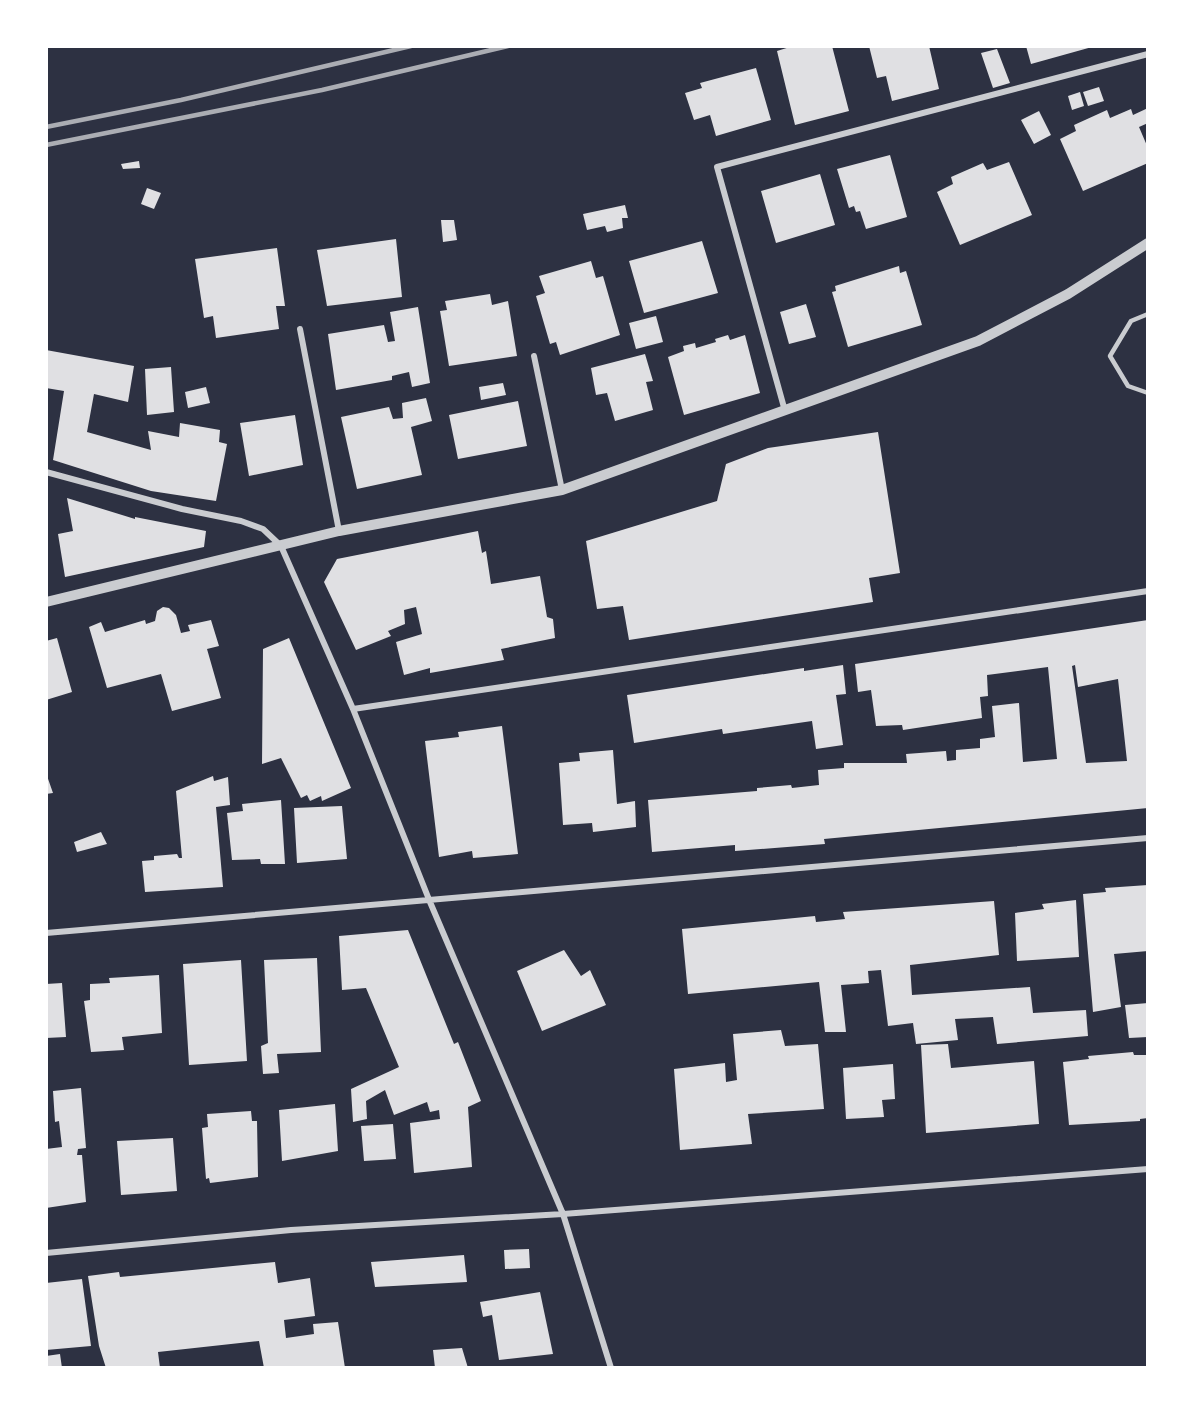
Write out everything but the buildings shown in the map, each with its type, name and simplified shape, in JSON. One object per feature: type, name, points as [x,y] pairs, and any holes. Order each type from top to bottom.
[{"type":"street","points":[[785,412],[717,167],[1148,54]]},
{"type":"street","points":[[46,602],[339,531],[562,490],[978,342],[1068,294],[1148,243]]},
{"type":"street","points":[[300,329],[339,531]]},
{"type":"street","points":[[534,356],[562,490]]},
{"type":"street","points":[[46,472],[182,509],[241,521],[263,529],[281,546],[353,710],[430,902],[563,1214],[611,1368]]},
{"type":"street","points":[[353,710],[1148,591]]},
{"type":"street","points":[[46,933],[430,902],[1148,838]]},
{"type":"street","points":[[46,1253],[291,1230],[563,1214],[1148,1169]]},
{"type":"lane","points":[[1148,315],[1131,321],[1110,356],[1128,386],[1148,393]]},
{"type":"railway","points":[[46,127],[181,100],[411,46]]},
{"type":"railway","points":[[46,145],[322,90],[508,46]]}]
